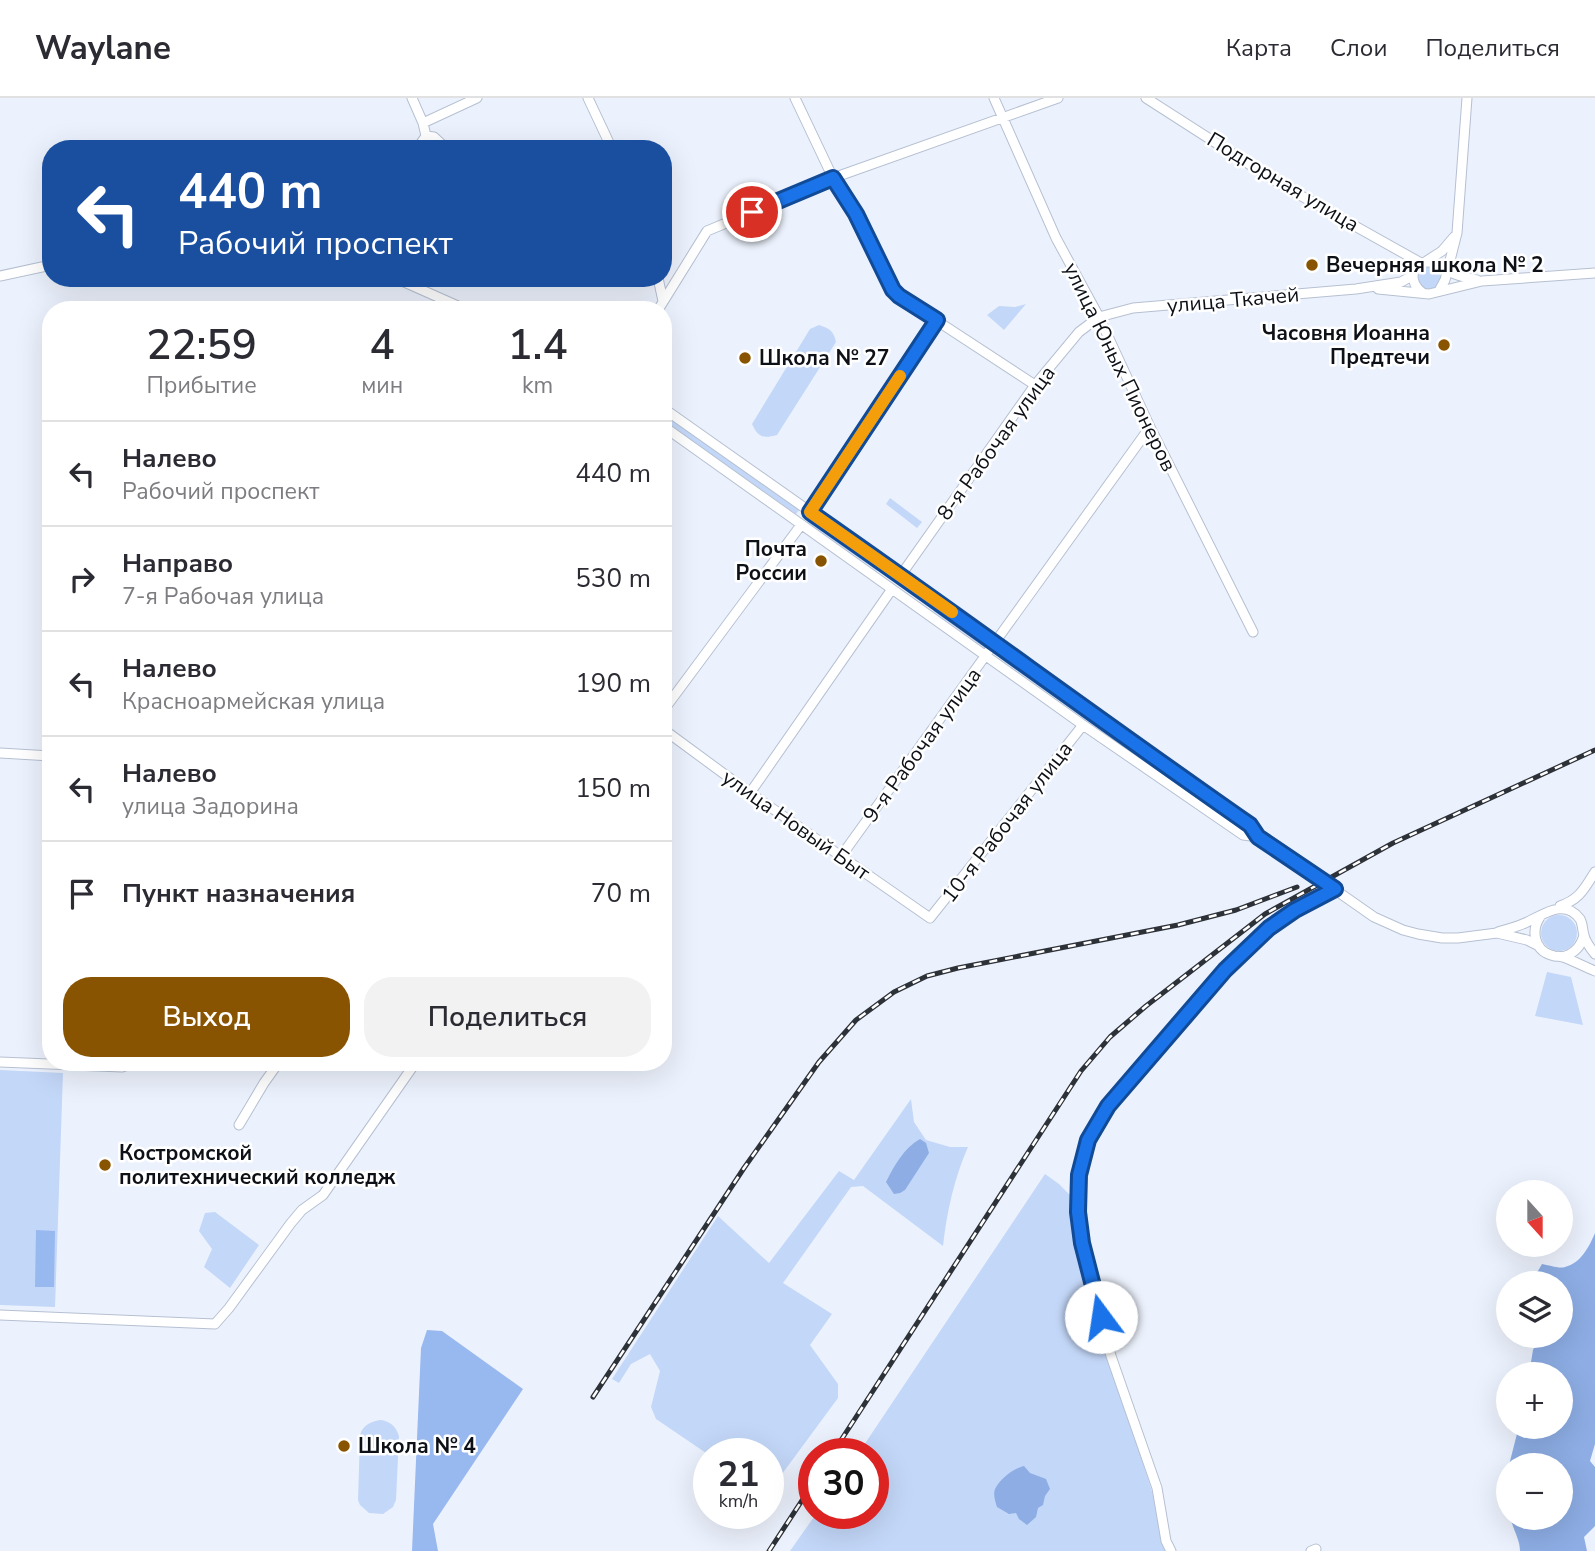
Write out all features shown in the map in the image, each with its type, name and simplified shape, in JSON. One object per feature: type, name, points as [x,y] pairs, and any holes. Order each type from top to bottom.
[{"type":"street","points":[[412,98],[423,123],[426,136],[423,140]]},
{"type":"street","points":[[423,123],[477,98]]},
{"type":"street","points":[[588,98],[608,140]]},
{"type":"street","points":[[795,98],[833,178],[856,214],[893,290],[1035,385]]},
{"type":"street","name":"улица Юных Пионеров","points":[[994,98],[1056,238],[1099,317],[1150,427],[1253,632]]},
{"type":"street","points":[[663,301],[707,231],[833,178],[1058,98]]},
{"type":"street","name":"Подгорная улица","points":[[1146,98],[1280,184],[1423,262]]},
{"type":"street","points":[[1439,291],[1457,233],[1467,98]]},
{"type":"street","points":[[426,136],[437,140]]},
{"type":"street","points":[[1457,233],[1442,251],[1416,267],[1412,276],[1418,290],[1429,294],[1482,281],[1595,273]]},
{"type":"street","points":[[1423,262],[1436,263],[1444,272],[1482,281]]},
{"type":"street","points":[[0,276],[42,267]]},
{"type":"street","name":"улица Ткачей","points":[[1099,317],[1133,308],[1368,288],[1401,282],[1412,276]]},
{"type":"street","points":[[416,287],[447,301]]},
{"type":"street","name":"улица Ткачей","points":[[1368,288],[1423,293]]},
{"type":"street","name":"8-я Рабочая улица","points":[[905,578],[1035,385],[1079,332],[1099,317]]},
{"type":"street","points":[[810,512],[937,320]]},
{"type":"street","points":[[672,414],[1250,825],[1258,837],[1374,917],[1418,934],[1458,938],[1497,933],[1571,902],[1581,894],[1595,872]]},
{"type":"street","name":"9-я Рабочая улица","points":[[845,860],[847,848],[1150,427]]},
{"type":"street","points":[[672,432],[1083,725],[1243,835],[1258,837]]},
{"type":"street","points":[[672,699],[801,525]]},
{"type":"street","points":[[896,592],[890,581],[894,577],[905,578]]},
{"type":"street","points":[[896,592],[908,594],[911,589],[905,578]]},
{"type":"street","points":[[750,793],[896,592]]},
{"type":"street","name":"10-я Рабочая улица","points":[[930,918],[1083,725]]},
{"type":"street","name":"улица Новый Быт","points":[[672,736],[930,918]]},
{"type":"street","points":[[0,753],[42,755]]},
{"type":"street","points":[[1171,1551],[1166,1541],[1157,1488],[1111,1356],[1090,1276],[1078,1212],[1079,1175],[1088,1140],[1108,1106],[1225,970],[1269,928],[1295,910],[1335,889]]},
{"type":"street","points":[[1581,894],[1579,907],[1584,935],[1595,954]]},
{"type":"street","points":[[1556,908],[1568,909],[1581,920]]},
{"type":"street","points":[[1539,946],[1535,929],[1541,915]]},
{"type":"street","points":[[1497,933],[1527,940],[1548,954],[1595,971]]},
{"type":"street","points":[[1561,957],[1579,947],[1584,935]]},
{"type":"street","points":[[0,1062],[42,1064]]},
{"type":"street","points":[[239,1125],[273,1071]]},
{"type":"street","points":[[0,1315],[215,1324],[302,1210],[323,1195],[410,1071]]},
{"type":"shaded area","points":[[1429,266],[1440,273],[1441,278],[1434,289],[1429,290],[1418,283],[1417,278],[1424,267]]},
{"type":"shaded area","points":[[1026,304],[1004,330],[987,315],[999,306],[1015,307]]},
{"type":"shaded area","points":[[819,325],[831,330],[836,342],[777,435],[762,436],[752,424],[810,329]]},
{"type":"shaded area","points":[[672,419],[799,510],[796,514],[672,426]]},
{"type":"shaded area","points":[[890,498],[922,522],[917,528],[886,504]]},
{"type":"shaded area","points":[[810,517],[880,567],[877,571],[807,522]]},
{"type":"shaded area","points":[[936,607],[989,644],[986,649],[933,611]]},
{"type":"shaded area","points":[[1003,653],[1187,786],[1184,790],[999,658]]},
{"type":"shaded area","points":[[1196,792],[1248,829],[1245,832],[1193,796]]},
{"type":"shaded area","points":[[1559,915],[1572,920],[1577,933],[1572,946],[1559,951],[1546,946],[1541,933],[1546,920]]},
{"type":"shaded area","points":[[1547,972],[1571,977],[1583,1025],[1535,1016]]},
{"type":"shaded area","points":[[0,1070],[63,1073],[55,1307],[0,1305]]},
{"type":"shaded area","points":[[911,1099],[914,1122],[926,1140],[950,1147],[968,1147],[952,1195],[943,1246],[863,1186],[851,1187],[783,1283],[832,1314],[810,1345],[838,1384],[838,1398],[809,1438],[798,1438],[798,1452],[784,1471],[784,1438],[693,1438],[693,1444],[656,1419],[651,1407],[660,1371],[650,1354],[631,1364],[619,1383],[612,1379],[718,1216],[769,1263],[839,1171],[854,1180]]},
{"type":"shaded area","points":[[920,1139],[926,1143],[929,1153],[905,1190],[894,1194],[886,1182],[904,1152]]},
{"type":"shaded area","points":[[1045,1174],[1073,1198],[1096,1316],[1171,1551],[790,1551],[805,1529],[889,1529],[889,1438],[869,1438]]},
{"type":"shaded area","points":[[215,1212],[259,1245],[230,1288],[204,1267],[212,1249],[199,1231],[205,1213]]},
{"type":"shaded area","points":[[36,1230],[55,1231],[54,1287],[35,1287]]},
{"type":"shaded area","points":[[1595,1233],[1595,1444],[1590,1461],[1595,1467],[1595,1526],[1584,1537],[1587,1551],[1520,1551],[1514,1530],[1573,1530],[1573,1453],[1512,1453],[1516,1439],[1573,1439],[1573,1362],[1531,1362],[1534,1348],[1573,1348],[1573,1271],[1538,1271],[1542,1264],[1557,1267],[1571,1265],[1587,1249]]},
{"type":"shaded area","points":[[427,1330],[442,1331],[523,1389],[433,1524],[438,1551],[412,1551],[421,1348]]},
{"type":"shaded area","points":[[380,1420],[392,1425],[399,1436],[396,1500],[393,1507],[383,1514],[369,1513],[358,1500],[360,1435],[367,1425]]},
{"type":"shaded area","points":[[1024,1466],[1030,1473],[1046,1479],[1050,1489],[1043,1505],[1038,1508],[1036,1517],[1027,1525],[1016,1513],[1009,1514],[997,1507],[994,1495],[997,1485],[1004,1478]]},
{"type":"railway","points":[[842,1438],[1081,1071],[1110,1037],[1265,914],[1393,843],[1595,750]]},
{"type":"railway","points":[[593,1397],[744,1168],[819,1062],[856,1020],[894,992],[927,976],[1178,925],[1236,910],[1297,887]]},
{"type":"railway","points":[[769,1551],[798,1507]]},
{"type":"slow traffic","points":[[900,376],[810,512],[952,612]]},
{"type":"place","name":"Вечерняя школа № 2","points":[[1312,265]]},
{"type":"place","name":"Часовня Иоанна Предтечи","points":[[1444,345]]},
{"type":"place","name":"Школа № 27","points":[[745,358]]},
{"type":"place","name":"Почта России","points":[[821,561]]},
{"type":"place","name":"Костромской политехнический колледж","points":[[105,1165]]},
{"type":"place","name":"Школа № 4","points":[[344,1446]]},
{"type":"route","points":[[752,212],[833,178],[856,214],[893,290],[937,320],[810,512],[1250,825],[1258,837],[1335,889],[1295,910],[1269,928],[1225,970],[1108,1106],[1088,1140],[1079,1175],[1078,1212],[1082,1243],[1101,1317]]}]
